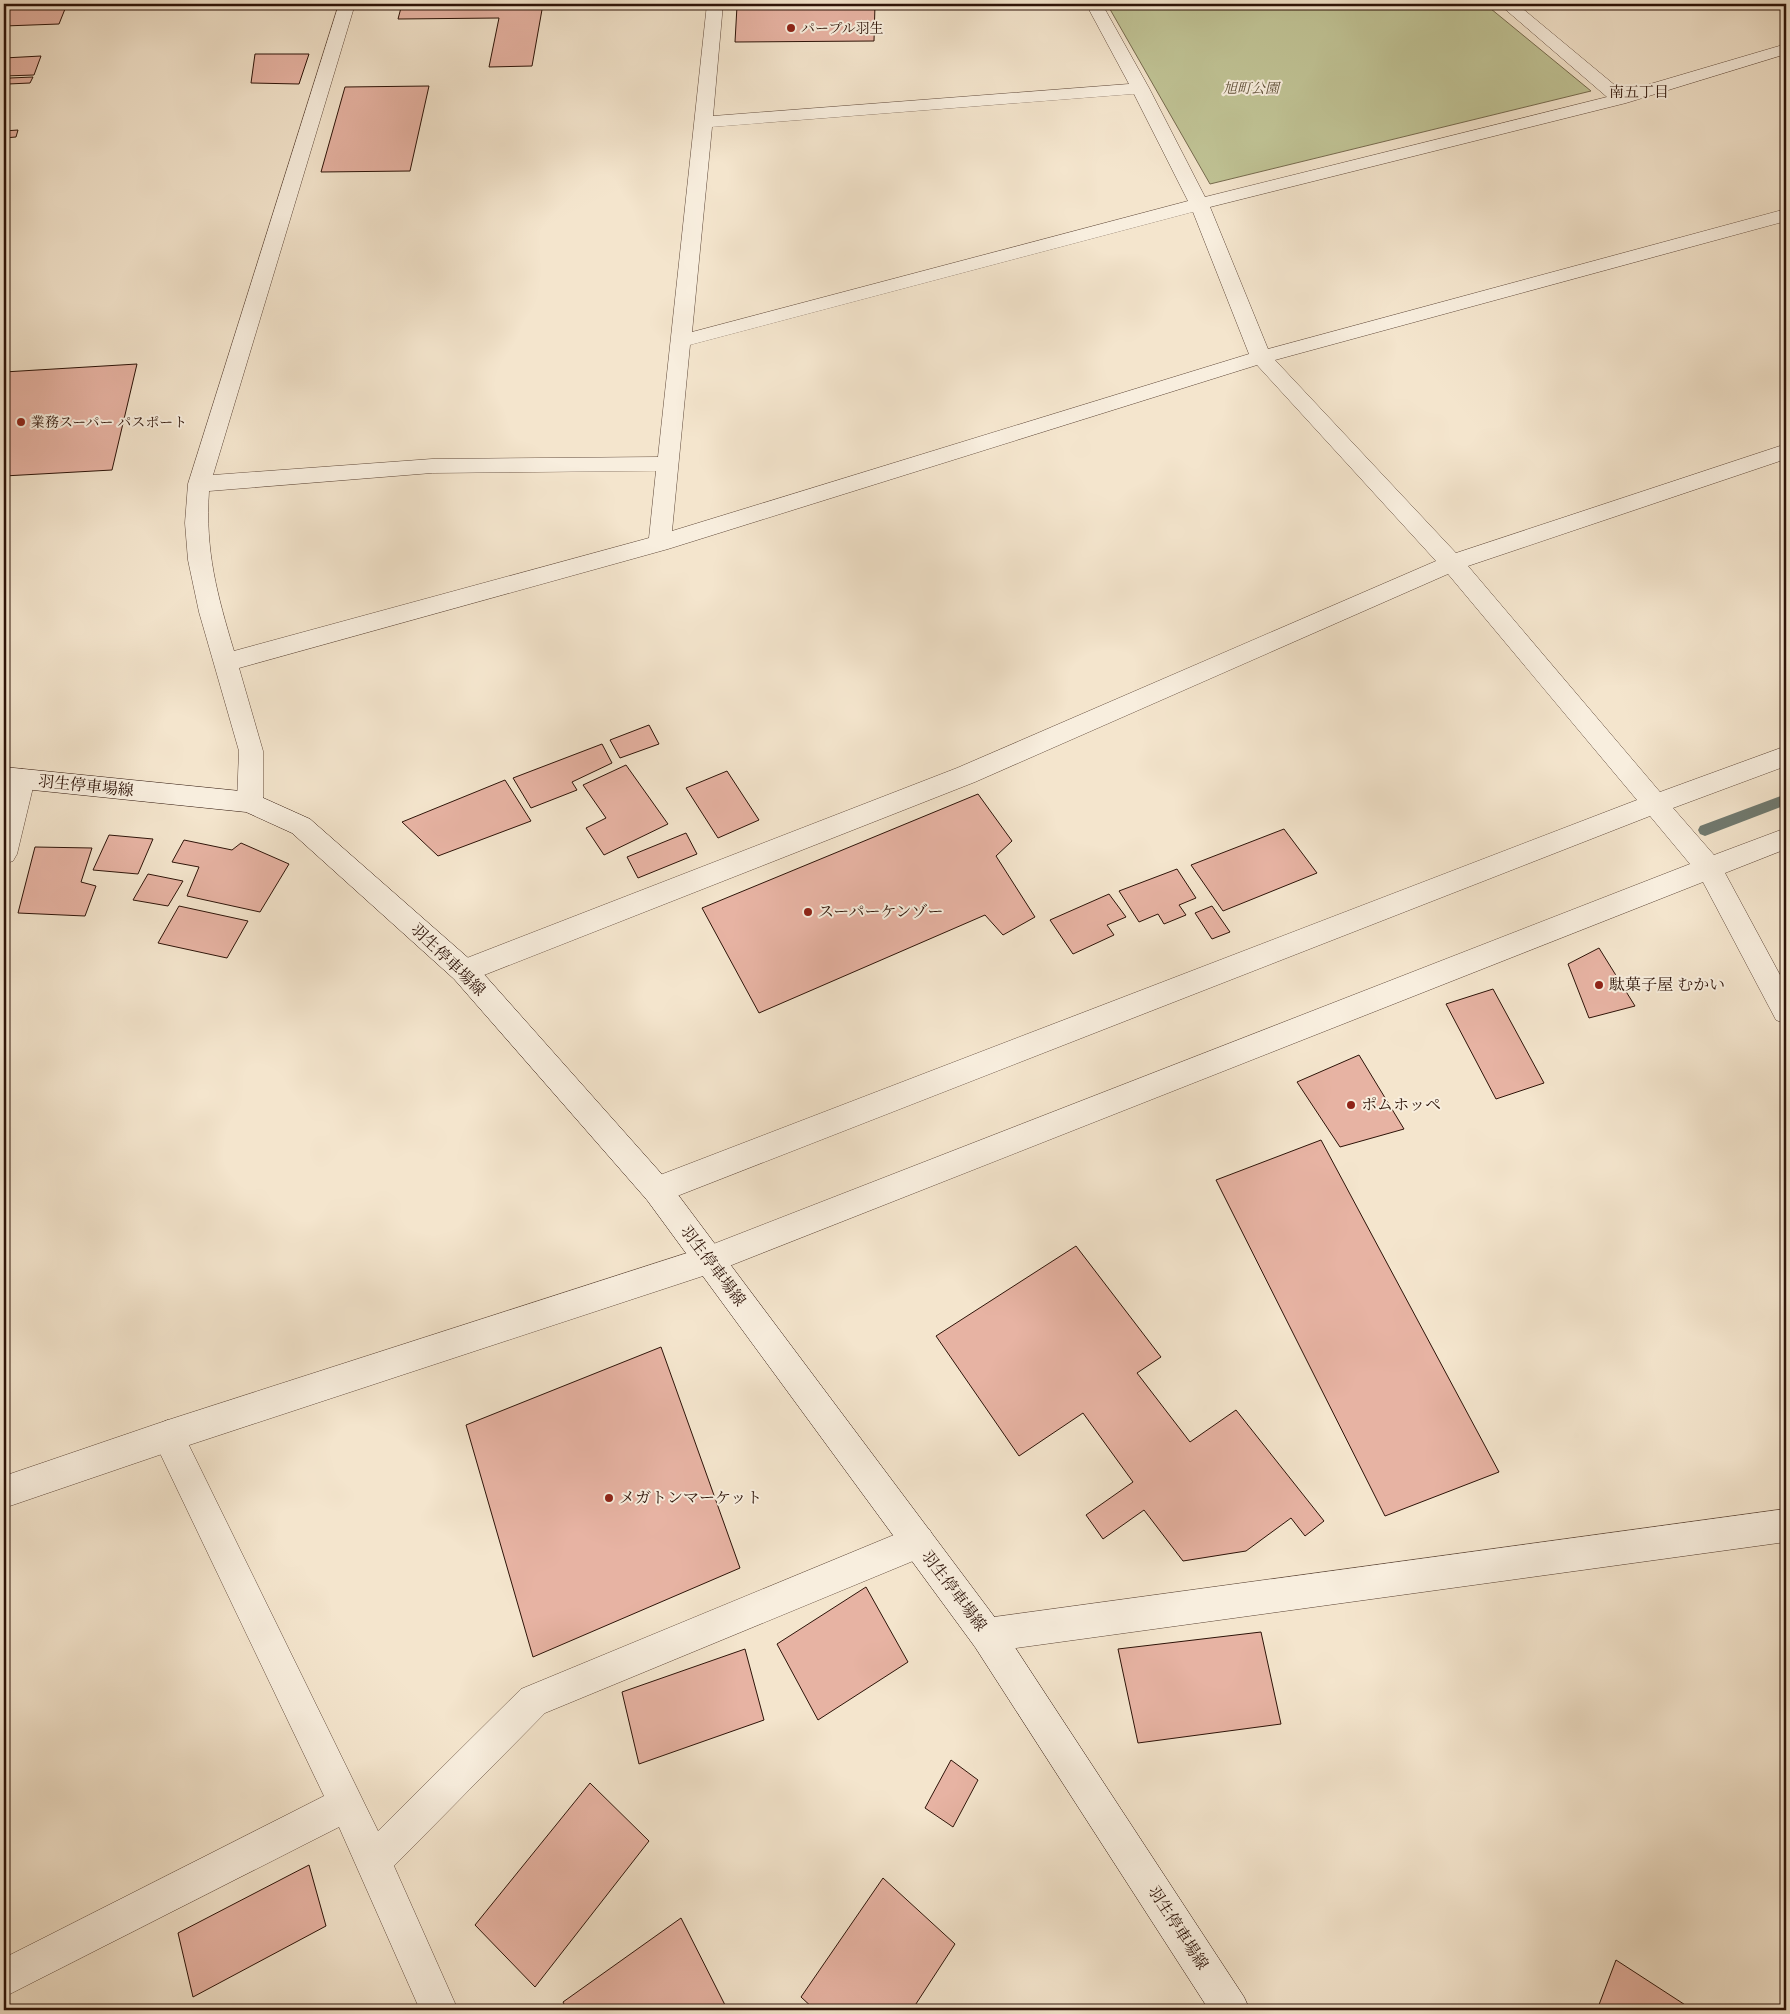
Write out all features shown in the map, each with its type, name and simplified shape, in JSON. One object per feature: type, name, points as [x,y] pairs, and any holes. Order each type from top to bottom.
[{"type":"street","points":[[250,802],[251,751],[198,560],[196,522],[199,484],[347,4]]},
{"type":"street","points":[[660,543],[715,4]]},
{"type":"street","points":[[1094,4],[1140,88],[1199,204],[1261,357],[1452,562],[1709,868],[1786,1012]]},
{"type":"street","points":[[1507,4],[1620,99]]},
{"type":"street","points":[[681,341],[1199,204],[1620,99],[1786,49]]},
{"type":"street","points":[[702,122],[1140,88]]},
{"type":"street","points":[[227,662],[660,543],[1261,357],[1786,215]]},
{"type":"street","points":[[464,971],[966,775],[1452,562],[1786,451]]},
{"type":"street","points":[[199,484],[432,466],[668,464]]},
{"type":"street","points":[[657,1190],[1655,804],[1786,756]]},
{"type":"street","points":[[4,854],[13,778]]},
{"type":"street","name":"羽生停車場線","points":[[13,778],[250,802],[301,826],[464,971],[657,1190],[987,1635],[1231,2010]]},
{"type":"street","points":[[4,1492],[168,1436],[709,1260],[1786,838]]},
{"type":"street","points":[[168,1436],[347,1804],[439,2010]]},
{"type":"street","points":[[987,1635],[1786,1525]]},
{"type":"street","points":[[372,1862],[533,1701],[918,1542]]},
{"type":"street","points":[[4,1978],[347,1804]]},
{"type":"green space","name":"旭町公園","points":[[1107,4],[1485,4],[1591,91],[1210,184]]},
{"type":"building","points":[[4,4],[67,4],[59,24],[4,26]]},
{"type":"building","points":[[402,4],[543,4],[532,66],[489,67],[499,18],[398,19]]},
{"type":"building","points":[[875,4],[874,41],[735,42],[737,6]]},
{"type":"building","points":[[255,54],[309,54],[299,84],[251,83]]},
{"type":"building","points":[[41,56],[34,75],[4,76],[4,58]]},
{"type":"building","points":[[33,77],[30,83],[8,84],[10,78]]},
{"type":"building","points":[[429,86],[410,171],[321,172],[345,87]]},
{"type":"building","points":[[18,130],[16,137],[4,138],[4,131]]},
{"type":"building","points":[[137,364],[112,470],[4,476],[4,372]]},
{"type":"building","points":[[649,725],[659,744],[620,758],[610,740]]},
{"type":"building","points":[[602,744],[612,763],[572,782],[577,790],[531,808],[513,778]]},
{"type":"building","points":[[626,765],[668,824],[604,855],[586,828],[606,818],[583,785]]},
{"type":"building","points":[[727,771],[759,820],[718,838],[686,788]]},
{"type":"building","points":[[505,780],[531,821],[438,856],[402,822]]},
{"type":"building","points":[[978,794],[1012,841],[996,856],[1035,917],[1003,935],[985,915],[759,1013],[702,908]]},
{"type":"building","points":[[1284,829],[1317,873],[1223,911],[1191,865]]},
{"type":"building","points":[[686,833],[697,854],[638,878],[627,857]]},
{"type":"building","points":[[109,835],[153,839],[138,874],[93,870]]},
{"type":"building","points":[[184,840],[232,850],[241,843],[289,864],[260,912],[187,896],[199,867],[172,862]]},
{"type":"building","points":[[35,847],[92,848],[81,882],[96,886],[85,916],[18,913]]},
{"type":"building","points":[[1177,869],[1196,898],[1179,905],[1186,915],[1164,924],[1158,914],[1139,922],[1119,891]]},
{"type":"building","points":[[148,874],[183,881],[168,906],[133,900]]},
{"type":"building","points":[[1109,894],[1126,917],[1107,925],[1114,935],[1073,954],[1050,920]]},
{"type":"building","points":[[179,906],[248,921],[227,958],[158,943]]},
{"type":"building","points":[[1212,906],[1230,932],[1212,939],[1195,913]]},
{"type":"building","name":"駄菓子屋 むかい","points":[[1599,948],[1635,1006],[1589,1018],[1568,964]]},
{"type":"building","points":[[1493,989],[1544,1083],[1496,1099],[1446,1004]]},
{"type":"building","name":"ポムホッペ","points":[[1359,1055],[1404,1129],[1340,1147],[1297,1082]]},
{"type":"building","points":[[1321,1140],[1499,1472],[1385,1516],[1216,1180]]},
{"type":"building","points":[[1076,1246],[1161,1357],[1137,1373],[1190,1442],[1236,1410],[1324,1521],[1305,1536],[1291,1518],[1246,1551],[1183,1561],[1144,1510],[1103,1539],[1086,1515],[1133,1482],[1083,1413],[1019,1456],[936,1336]]},
{"type":"building","points":[[661,1347],[740,1568],[533,1657],[466,1425]]},
{"type":"building","points":[[866,1587],[908,1662],[818,1720],[777,1644]]},
{"type":"building","points":[[1261,1632],[1281,1724],[1138,1743],[1118,1649]]},
{"type":"building","points":[[745,1649],[764,1720],[639,1764],[622,1692]]},
{"type":"building","points":[[951,1760],[978,1780],[953,1827],[925,1808]]},
{"type":"building","points":[[590,1783],[649,1841],[535,1987],[475,1925]]},
{"type":"building","points":[[309,1865],[326,1926],[193,1997],[178,1933]]},
{"type":"building","points":[[883,1878],[955,1944],[912,2010],[815,2010],[801,1997]]},
{"type":"building","points":[[681,1918],[725,2005],[718,2010],[567,2010],[563,2002]]},
{"type":"building","points":[[1616,1960],[1693,2010],[1597,2010]]},
{"type":"waterway","points":[[1705,830],[1786,799]]},
{"type":"place","name":"パープル羽生","points":[[791,28]]},
{"type":"place","name":"業務スーパー パスポート","points":[[21,422]]},
{"type":"place","name":"スーパーケンゾー","points":[[808,912]]},
{"type":"place","name":"駄菓子屋 むかい","points":[[1599,985]]},
{"type":"place","name":"ポムホッペ","points":[[1351,1105]]},
{"type":"place","name":"メガトンマーケット","points":[[609,1498]]},
{"type":"district","name":"南五丁目","points":[[1639,92]]}]
